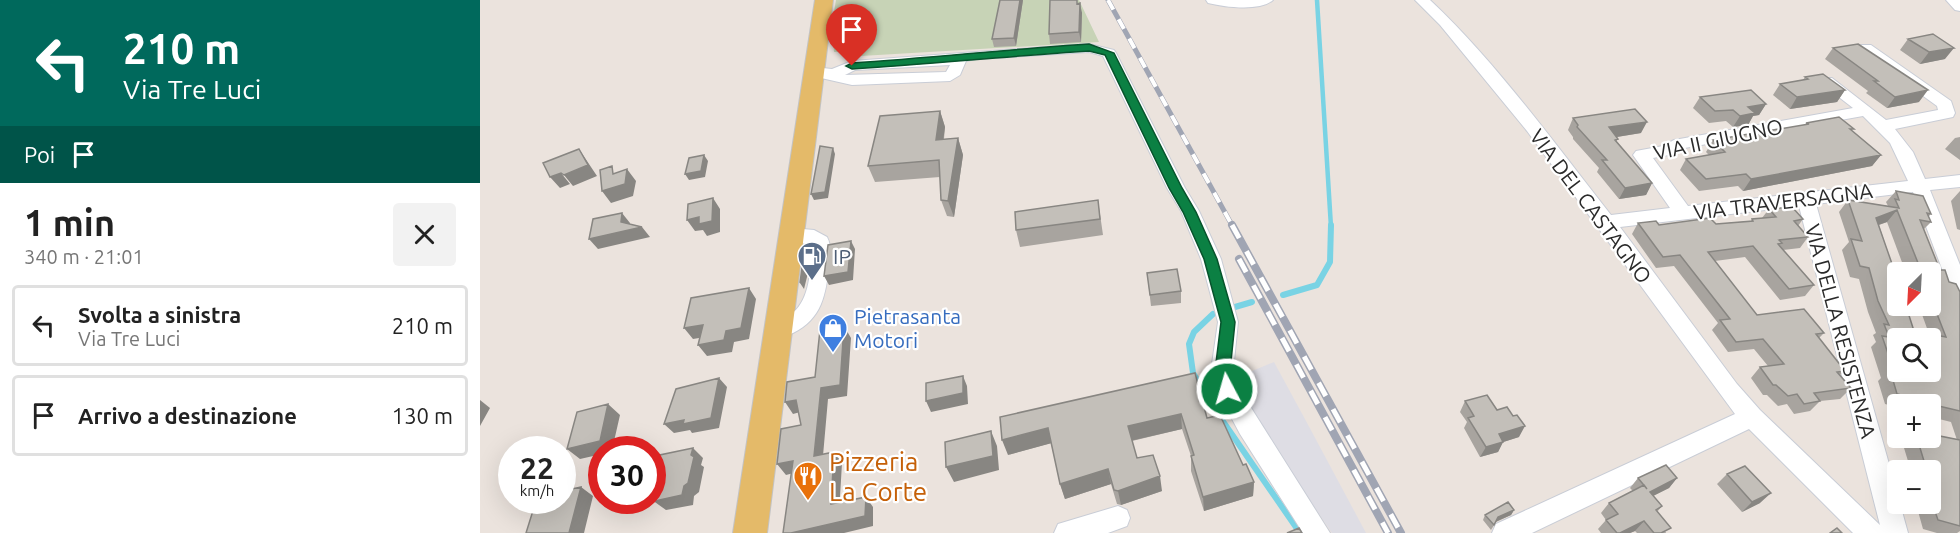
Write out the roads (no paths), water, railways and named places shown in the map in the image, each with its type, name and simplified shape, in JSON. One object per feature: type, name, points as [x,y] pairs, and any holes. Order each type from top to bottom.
[{"type":"main road","points":[[750,533],[813,87],[824,73],[824,0]]},
{"type":"street","points":[[1213,0],[1231,4],[1266,0]]},
{"type":"street","name":"VIA DEL CASTAGNO","points":[[1422,0],[1444,22],[1510,100],[1606,222],[1678,324],[1752,417],[1871,533]]},
{"type":"street","points":[[1953,0],[1960,7]]},
{"type":"street","points":[[824,73],[840,79],[852,80],[950,76],[955,72],[960,58],[976,55],[1089,48],[1109,53],[1190,212],[1211,259],[1228,322],[1222,371],[1227,389],[1254,436],[1317,533]]},
{"type":"street","points":[[1866,48],[1945,104],[1947,113],[1883,126]]},
{"type":"street","points":[[1827,81],[1883,126],[1907,155],[1918,186],[1951,246],[1960,290]]},
{"type":"street","name":"VIA II GIUGNO","points":[[1683,213],[1642,155],[1668,150],[1674,145],[1865,111]]},
{"type":"street","name":"VIA TRAVERSAGNA","points":[[1606,222],[1960,181]]},
{"type":"street","name":"VIA DELLA RESISTENZA","points":[[1806,199],[1895,533]]},
{"type":"street","points":[[1506,533],[1752,417]]},
{"type":"street","points":[[1067,533],[1118,518]]},
{"type":"waterway","points":[[1317,0],[1331,226]]},
{"type":"waterway","points":[[1283,295],[1317,285],[1330,262],[1331,226]]},
{"type":"waterway","points":[[1235,307],[1252,302]]},
{"type":"waterway","points":[[1213,314],[1194,332],[1189,344],[1193,373],[1222,420],[1300,533]]},
{"type":"railway","points":[[1108,0],[1233,227]]},
{"type":"railway","points":[[1232,225],[1401,533]]},
{"type":"railway","points":[[1239,259],[1388,533]]},
{"type":"place","name":"IP","points":[[812,282]]},
{"type":"place","name":"Pietrasanta Motori","points":[[833,354]]},
{"type":"place","name":"Pizzeria La Corte","points":[[808,502]]}]
